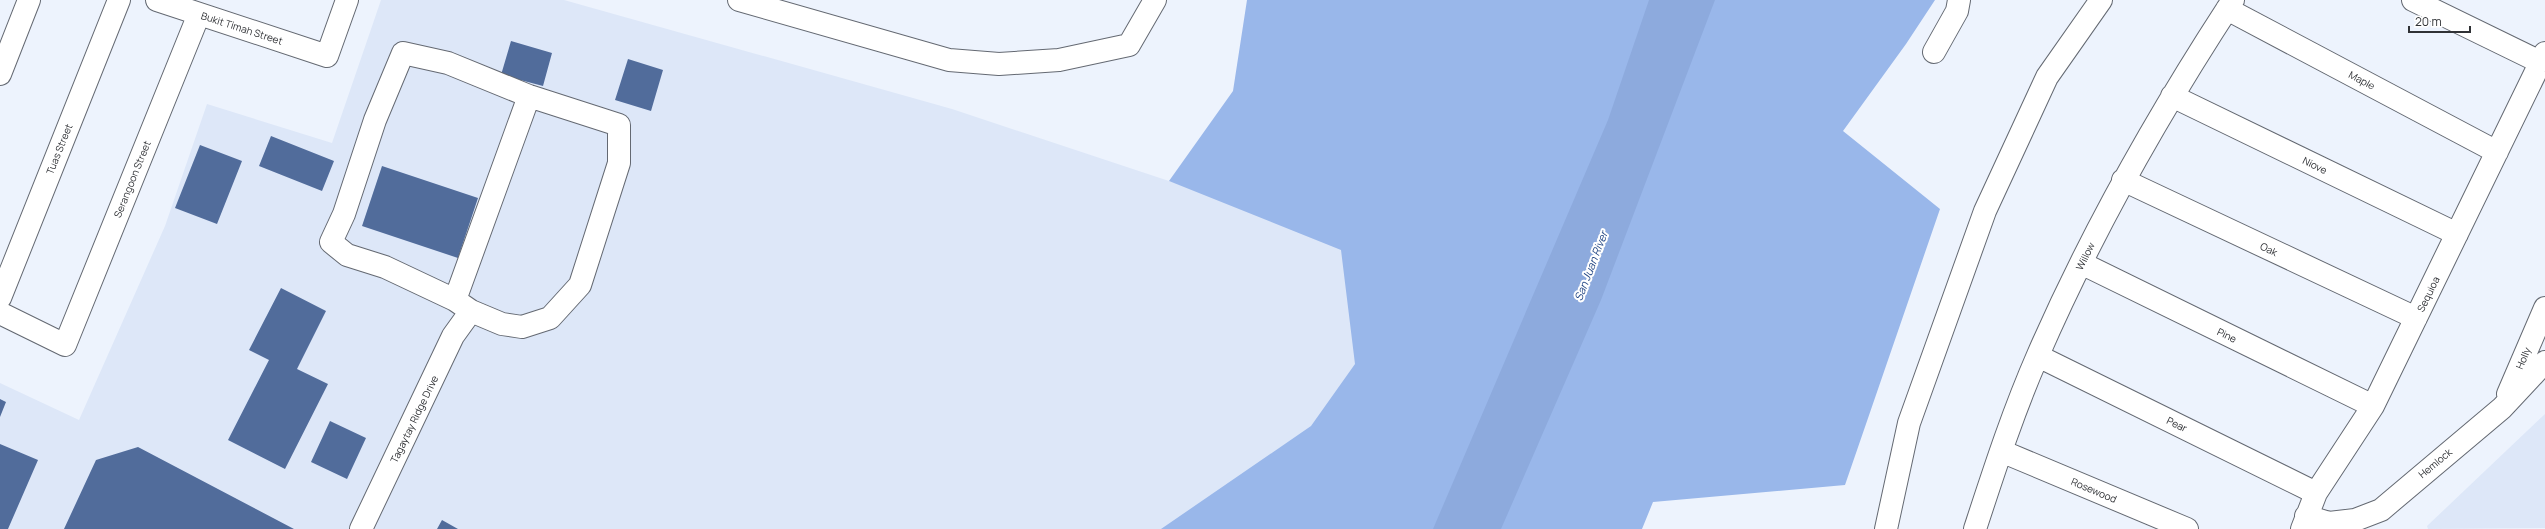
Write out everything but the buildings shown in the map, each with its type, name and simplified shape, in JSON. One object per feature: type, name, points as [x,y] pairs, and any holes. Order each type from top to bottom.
[{"type":"street","points":[[2,65],[29,0]]},
{"type":"street","name":"Tuas Street","points":[[0,298],[118,0]]},
{"type":"street","name":"Bukit Timah Street","points":[[157,0],[327,56],[347,0]]},
{"type":"street","points":[[739,0],[763,4],[949,60],[999,64],[1059,60],[1129,45],[1155,0]]},
{"type":"street","points":[[1934,52],[1957,11],[1959,0]]},
{"type":"street","points":[[1886,529],[1909,423],[1985,211],[2047,78],[2101,0]]},
{"type":"street","points":[[2413,0],[2543,58]]},
{"type":"street","name":"Willow","points":[[1975,529],[2001,451],[2038,356],[2081,264],[2123,180],[2172,96],[2230,4]]},
{"type":"street","name":"Maple","points":[[2230,4],[2497,152]]},
{"type":"street","name":"Serangoon Street","points":[[0,312],[65,345],[199,14]]},
{"type":"street","points":[[403,53],[448,63],[530,96],[619,125],[619,163],[580,285],[550,318],[522,327],[502,324],[463,306],[385,267],[347,255],[331,242],[344,214],[375,120],[403,53]]},
{"type":"street","name":"Sequioa","points":[[2304,523],[2316,493],[2372,406],[2543,58]]},
{"type":"street","name":"Tagaytay Ridge Drive","points":[[361,529],[454,336],[530,96]]},
{"type":"street","name":"Niove","points":[[2172,96],[2457,234]]},
{"type":"street","name":"Oak","points":[[2123,180],[2416,318]]},
{"type":"street","name":"Pine","points":[[2081,264],[2372,406]]},
{"type":"street","name":"Holly","points":[[2502,408],[2545,308]]},
{"type":"street","name":"Pear","points":[[2038,356],[2316,493]]},
{"type":"street","name":"Hemlock","points":[[2304,523],[2329,523],[2355,520],[2381,510],[2502,408],[2545,362]]},
{"type":"street","name":"Rosewood","points":[[2001,451],[2187,529]]},
{"type":"shaded area","points":[[381,0],[564,0],[952,109],[1169,181],[1432,262],[1395,529],[0,529],[0,383],[79,420],[165,226],[207,104],[332,143]]},
{"type":"shaded area","points":[[1247,0],[1935,0],[1906,44],[1843,131],[1940,209],[1845,485],[1653,502],[1642,529],[1161,529],[1311,426],[1355,364],[1341,250],[1169,181],[1233,91]]},
{"type":"shaded area","points":[[2545,414],[2545,528],[2428,529],[2427,526]]},
{"type":"water","name":"San Juan River","points":[[1649,0],[1715,0],[1601,300],[1501,529],[1433,529],[1608,120]]}]
